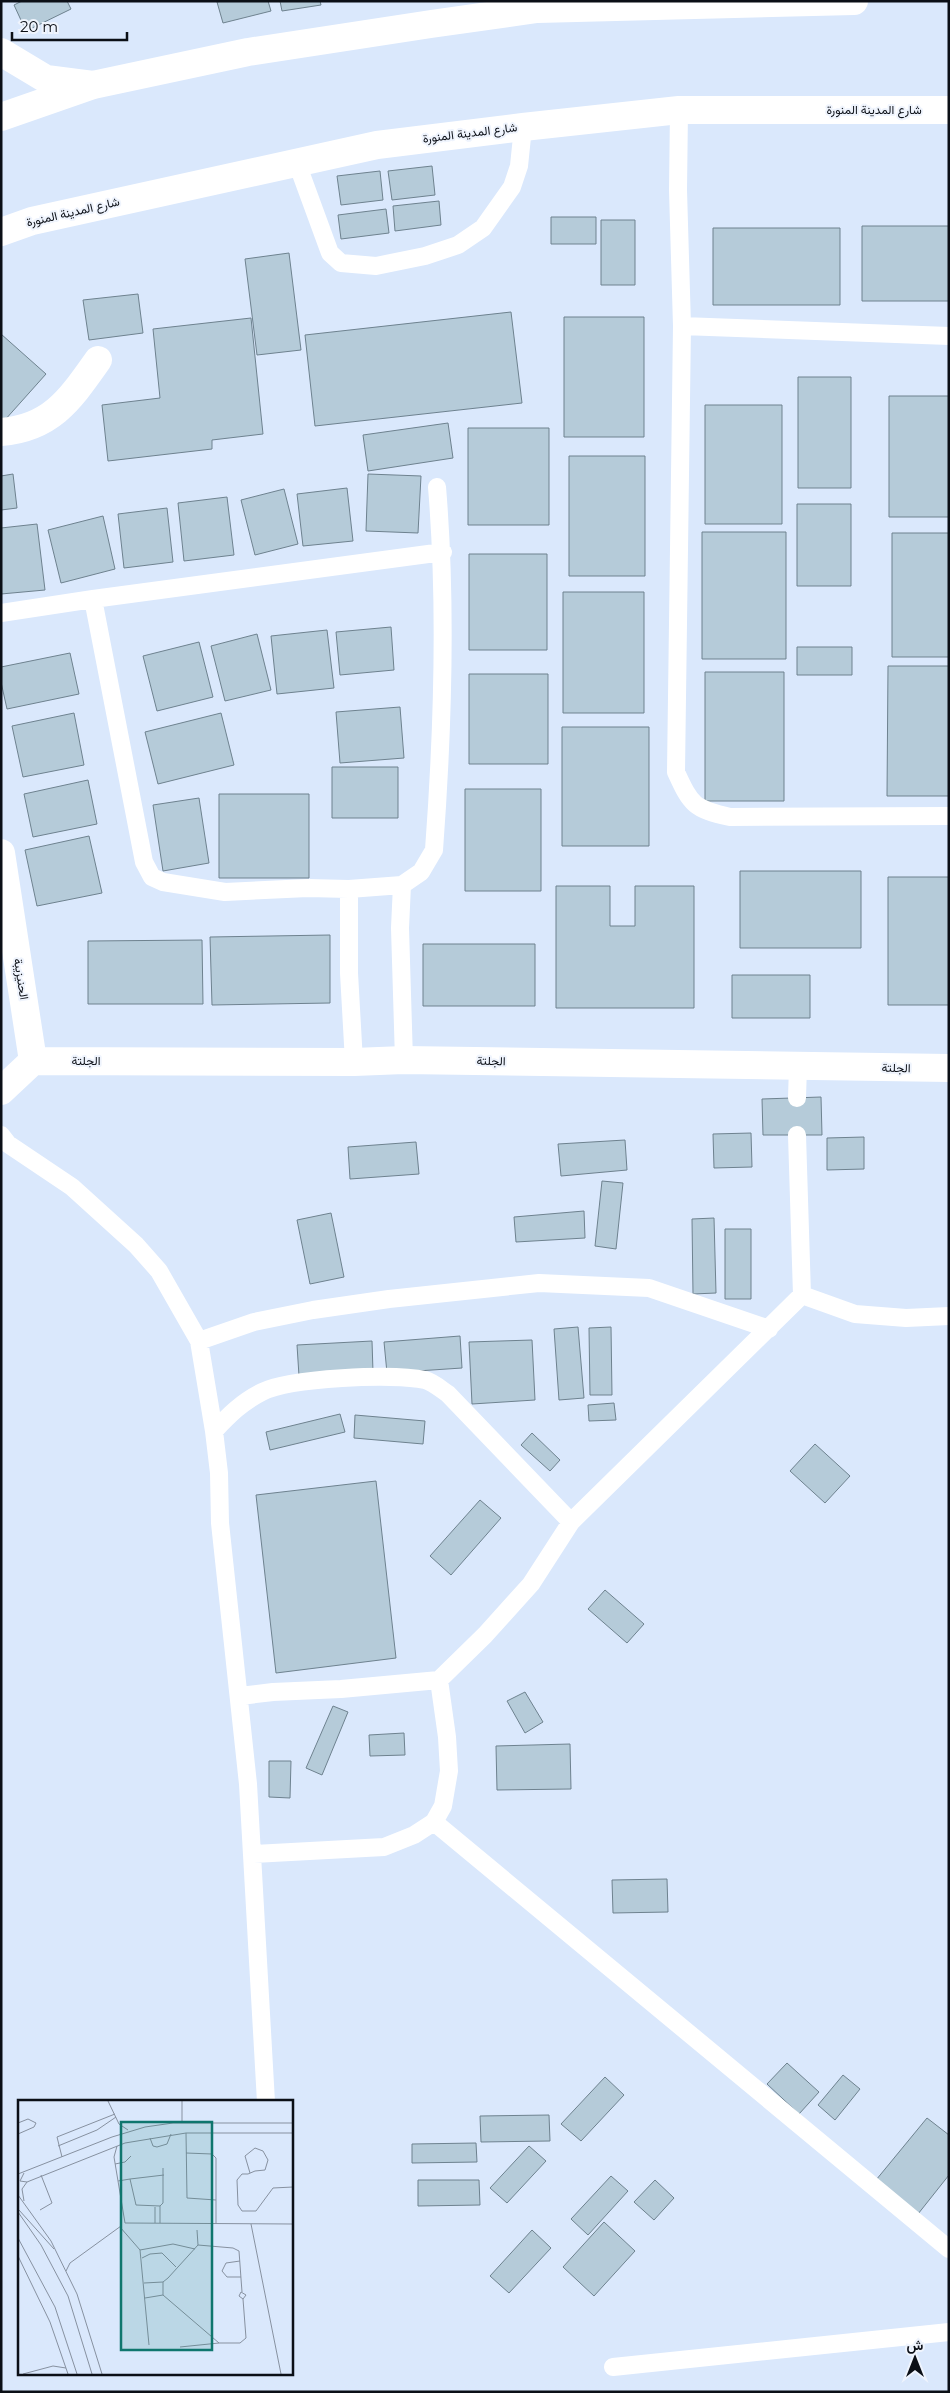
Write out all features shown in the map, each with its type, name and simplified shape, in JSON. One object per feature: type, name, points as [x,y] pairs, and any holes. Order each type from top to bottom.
[{"type":"street","points":[[1,117],[93,85],[248,52],[537,9],[640,4],[854,1]]},
{"type":"street","points":[[1,52],[46,79],[93,85]]},
{"type":"street","name":"شارع المدينة المنورة","points":[[1,232],[32,221],[377,144],[679,110],[949,110]]},
{"type":"street","points":[[1,432],[21,430],[40,422],[71,398],[98,360]]},
{"type":"street","name":"الحنيزيبة","points":[[1,853],[33,1061]]},
{"type":"street","name":"الجلتة","points":[[33,1061],[354,1062],[404,1060],[949,1068]]},
{"type":"street","points":[[1,1091],[33,1061]]},
{"type":"lane","points":[[679,110],[678,190],[682,326],[676,772],[688,798],[699,808],[730,817],[949,816]]},
{"type":"lane","points":[[297,163],[330,253],[341,263],[376,266],[425,256],[458,245],[483,228],[512,188],[520,166],[523,127]]},
{"type":"lane","points":[[682,326],[949,336]]},
{"type":"lane","points":[[93,599],[144,862],[152,876],[163,882],[225,892],[308,888],[349,889],[402,885],[421,872],[434,850],[443,680],[443,552],[437,486]]},
{"type":"lane","points":[[1,614],[93,599],[443,552]]},
{"type":"lane","points":[[402,885],[400,928],[404,1060]]},
{"type":"lane","points":[[349,889],[349,973],[354,1062]]},
{"type":"lane","points":[[796,1098],[798,1066]]},
{"type":"lane","points":[[1,1135],[8,1144],[72,1187],[136,1245],[158,1271],[199,1341],[219,1473],[220,1523],[240,1696],[252,1854],[266,2100]]},
{"type":"lane","points":[[240,1696],[438,1680],[485,1635],[530,1584],[571,1522],[802,1295],[797,1135]]},
{"type":"lane","points":[[199,1341],[254,1322],[313,1310],[389,1299],[539,1283],[649,1288],[769,1329]]},
{"type":"lane","points":[[802,1295],[855,1314],[906,1318],[949,1316]]},
{"type":"lane","points":[[214,1431],[234,1409],[263,1391],[303,1382],[386,1377],[427,1380],[448,1394],[571,1522]]},
{"type":"lane","points":[[252,1854],[384,1847],[414,1834],[434,1822],[443,1806],[449,1771],[447,1737],[438,1680]]},
{"type":"lane","points":[[434,1822],[949,2249]]},
{"type":"lane","points":[[613,2367],[949,2332]]},
{"type":"building","points":[[22,1],[67,1],[71,9],[26,31],[14,5]]},
{"type":"building","points":[[268,1],[271,11],[223,23],[217,2]]},
{"type":"building","points":[[280,1],[320,1],[321,5],[282,11]]},
{"type":"building","points":[[432,166],[435,195],[392,200],[388,171]]},
{"type":"building","points":[[380,171],[383,200],[341,205],[337,176]]},
{"type":"building","points":[[439,201],[441,225],[395,231],[393,206]]},
{"type":"building","points":[[386,209],[389,233],[341,239],[338,215]]},
{"type":"building","points":[[551,217],[596,217],[596,244],[551,244]]},
{"type":"building","points":[[601,220],[635,220],[635,285],[601,285]]},
{"type":"building","points":[[862,226],[949,226],[949,301],[862,301]]},
{"type":"building","points":[[713,228],[840,228],[840,305],[713,305]]},
{"type":"building","points":[[289,253],[301,350],[257,355],[245,259]]},
{"type":"building","points":[[138,294],[143,333],[89,340],[83,300]]},
{"type":"building","points":[[511,312],[522,403],[315,426],[305,335]]},
{"type":"building","points":[[564,317],[644,317],[644,437],[564,437]]},
{"type":"building","points":[[251,318],[263,434],[212,440],[212,449],[108,461],[102,405],[160,398],[153,329]]},
{"type":"building","points":[[1,334],[46,374],[4,421],[1,419]]},
{"type":"building","points":[[798,377],[851,377],[851,488],[798,488]]},
{"type":"building","points":[[889,396],[949,396],[949,517],[889,517]]},
{"type":"building","points":[[705,405],[782,405],[782,524],[705,524]]},
{"type":"building","points":[[448,423],[453,458],[368,471],[363,435]]},
{"type":"building","points":[[468,428],[549,428],[549,525],[468,525]]},
{"type":"building","points":[[569,456],[645,456],[645,576],[569,576]]},
{"type":"building","points":[[13,474],[17,508],[1,510],[1,476]]},
{"type":"building","points":[[368,474],[421,476],[418,533],[366,531]]},
{"type":"building","points":[[347,488],[353,541],[303,546],[297,494]]},
{"type":"building","points":[[284,489],[298,544],[255,555],[241,500]]},
{"type":"building","points":[[227,497],[234,555],[184,561],[178,503]]},
{"type":"building","points":[[797,504],[851,504],[851,586],[797,586]]},
{"type":"building","points":[[167,508],[173,562],[124,568],[118,514]]},
{"type":"building","points":[[103,516],[115,569],[61,583],[48,530]]},
{"type":"building","points":[[37,524],[45,590],[1,594],[1,528]]},
{"type":"building","points":[[702,532],[786,532],[786,659],[702,659]]},
{"type":"building","points":[[892,533],[949,533],[949,657],[892,657]]},
{"type":"building","points":[[469,554],[547,554],[547,650],[469,650]]},
{"type":"building","points":[[563,592],[644,592],[644,713],[563,713]]},
{"type":"building","points":[[391,627],[394,670],[340,675],[336,632]]},
{"type":"building","points":[[327,630],[334,688],[277,694],[271,636]]},
{"type":"building","points":[[257,634],[271,690],[225,701],[211,646]]},
{"type":"building","points":[[199,642],[213,697],[157,711],[143,656]]},
{"type":"building","points":[[797,647],[852,647],[852,675],[797,675]]},
{"type":"building","points":[[70,653],[79,694],[7,709],[1,682],[1,667]]},
{"type":"building","points":[[888,666],[949,666],[949,796],[887,796]]},
{"type":"building","points":[[705,672],[784,672],[784,801],[705,801]]},
{"type":"building","points":[[469,674],[548,674],[548,764],[469,764]]},
{"type":"building","points":[[400,707],[404,758],[340,763],[336,712]]},
{"type":"building","points":[[74,713],[84,765],[23,777],[12,726]]},
{"type":"building","points":[[221,713],[234,765],[158,784],[145,732]]},
{"type":"building","points":[[562,727],[649,727],[649,846],[562,846]]},
{"type":"building","points":[[332,767],[398,767],[398,818],[332,818]]},
{"type":"building","points":[[88,780],[97,824],[33,837],[24,794]]},
{"type":"building","points":[[465,789],[541,789],[541,891],[465,891]]},
{"type":"building","points":[[219,794],[309,794],[309,878],[219,878]]},
{"type":"building","points":[[199,798],[209,863],[163,871],[153,805]]},
{"type":"building","points":[[89,836],[102,893],[37,906],[25,850]]},
{"type":"building","points":[[740,871],[861,871],[861,948],[740,948]]},
{"type":"building","points":[[888,877],[949,877],[949,1005],[888,1005]]},
{"type":"building","points":[[556,886],[610,886],[610,926],[635,926],[635,886],[694,886],[694,1008],[556,1008]]},
{"type":"building","points":[[330,935],[330,1003],[212,1005],[210,937]]},
{"type":"building","points":[[202,940],[203,1004],[88,1004],[88,941]]},
{"type":"building","points":[[423,944],[535,944],[535,1006],[423,1006]]},
{"type":"building","points":[[732,975],[810,975],[810,1018],[732,1018]]},
{"type":"building","points":[[821,1097],[822,1135],[763,1135],[762,1099]]},
{"type":"building","points":[[751,1133],[752,1167],[714,1168],[713,1134]]},
{"type":"building","points":[[864,1137],[864,1169],[827,1170],[827,1138]]},
{"type":"building","points":[[625,1140],[627,1170],[561,1176],[558,1144]]},
{"type":"building","points":[[416,1142],[419,1174],[350,1179],[348,1147]]},
{"type":"building","points":[[602,1181],[623,1183],[616,1249],[595,1246]]},
{"type":"building","points":[[584,1211],[585,1238],[516,1242],[514,1217]]},
{"type":"building","points":[[331,1213],[344,1277],[310,1284],[297,1220]]},
{"type":"building","points":[[714,1218],[716,1293],[693,1294],[692,1219]]},
{"type":"building","points":[[725,1229],[751,1229],[751,1299],[725,1299]]},
{"type":"building","points":[[578,1327],[584,1398],[559,1400],[554,1329]]},
{"type":"building","points":[[611,1327],[612,1395],[590,1395],[589,1328]]},
{"type":"building","points":[[460,1336],[462,1368],[387,1373],[384,1342]]},
{"type":"building","points":[[532,1340],[535,1400],[472,1404],[469,1342]]},
{"type":"building","points":[[372,1341],[373,1372],[299,1376],[297,1345]]},
{"type":"building","points":[[614,1403],[616,1420],[589,1421],[588,1405]]},
{"type":"building","points":[[340,1414],[345,1432],[270,1450],[266,1432]]},
{"type":"building","points":[[355,1415],[425,1421],[423,1444],[354,1438]]},
{"type":"building","points":[[532,1433],[560,1460],[550,1471],[521,1445]]},
{"type":"building","points":[[815,1444],[850,1476],[825,1503],[790,1471]]},
{"type":"building","points":[[376,1481],[396,1658],[276,1673],[256,1495]]},
{"type":"building","points":[[480,1500],[501,1518],[451,1575],[430,1556]]},
{"type":"building","points":[[605,1590],[644,1624],[627,1643],[588,1609]]},
{"type":"building","points":[[525,1692],[543,1722],[525,1733],[507,1701]]},
{"type":"building","points":[[333,1706],[348,1712],[322,1775],[306,1768]]},
{"type":"building","points":[[404,1733],[405,1755],[370,1756],[369,1735]]},
{"type":"building","points":[[570,1744],[571,1789],[497,1790],[496,1746]]},
{"type":"building","points":[[269,1761],[291,1761],[290,1798],[269,1797]]},
{"type":"building","points":[[667,1879],[668,1912],[613,1913],[612,1880]]},
{"type":"building","points":[[787,2063],[819,2092],[799,2114],[767,2084]]},
{"type":"building","points":[[843,2075],[860,2089],[835,2120],[818,2105]]},
{"type":"building","points":[[605,2077],[624,2095],[581,2141],[561,2124]]},
{"type":"building","points":[[549,2115],[550,2141],[481,2142],[480,2116]]},
{"type":"building","points":[[927,2118],[949,2135],[949,2175],[918,2214],[876,2180]]},
{"type":"building","points":[[476,2143],[477,2162],[412,2163],[412,2144]]},
{"type":"building","points":[[529,2146],[546,2161],[507,2203],[490,2188]]},
{"type":"building","points":[[611,2176],[628,2191],[588,2235],[571,2219]]},
{"type":"building","points":[[418,2180],[479,2180],[480,2205],[418,2206]]},
{"type":"building","points":[[655,2180],[674,2198],[654,2220],[634,2202]]},
{"type":"building","points":[[604,2222],[635,2251],[594,2296],[563,2267]]},
{"type":"building","points":[[532,2230],[551,2248],[509,2293],[490,2276]]}]
